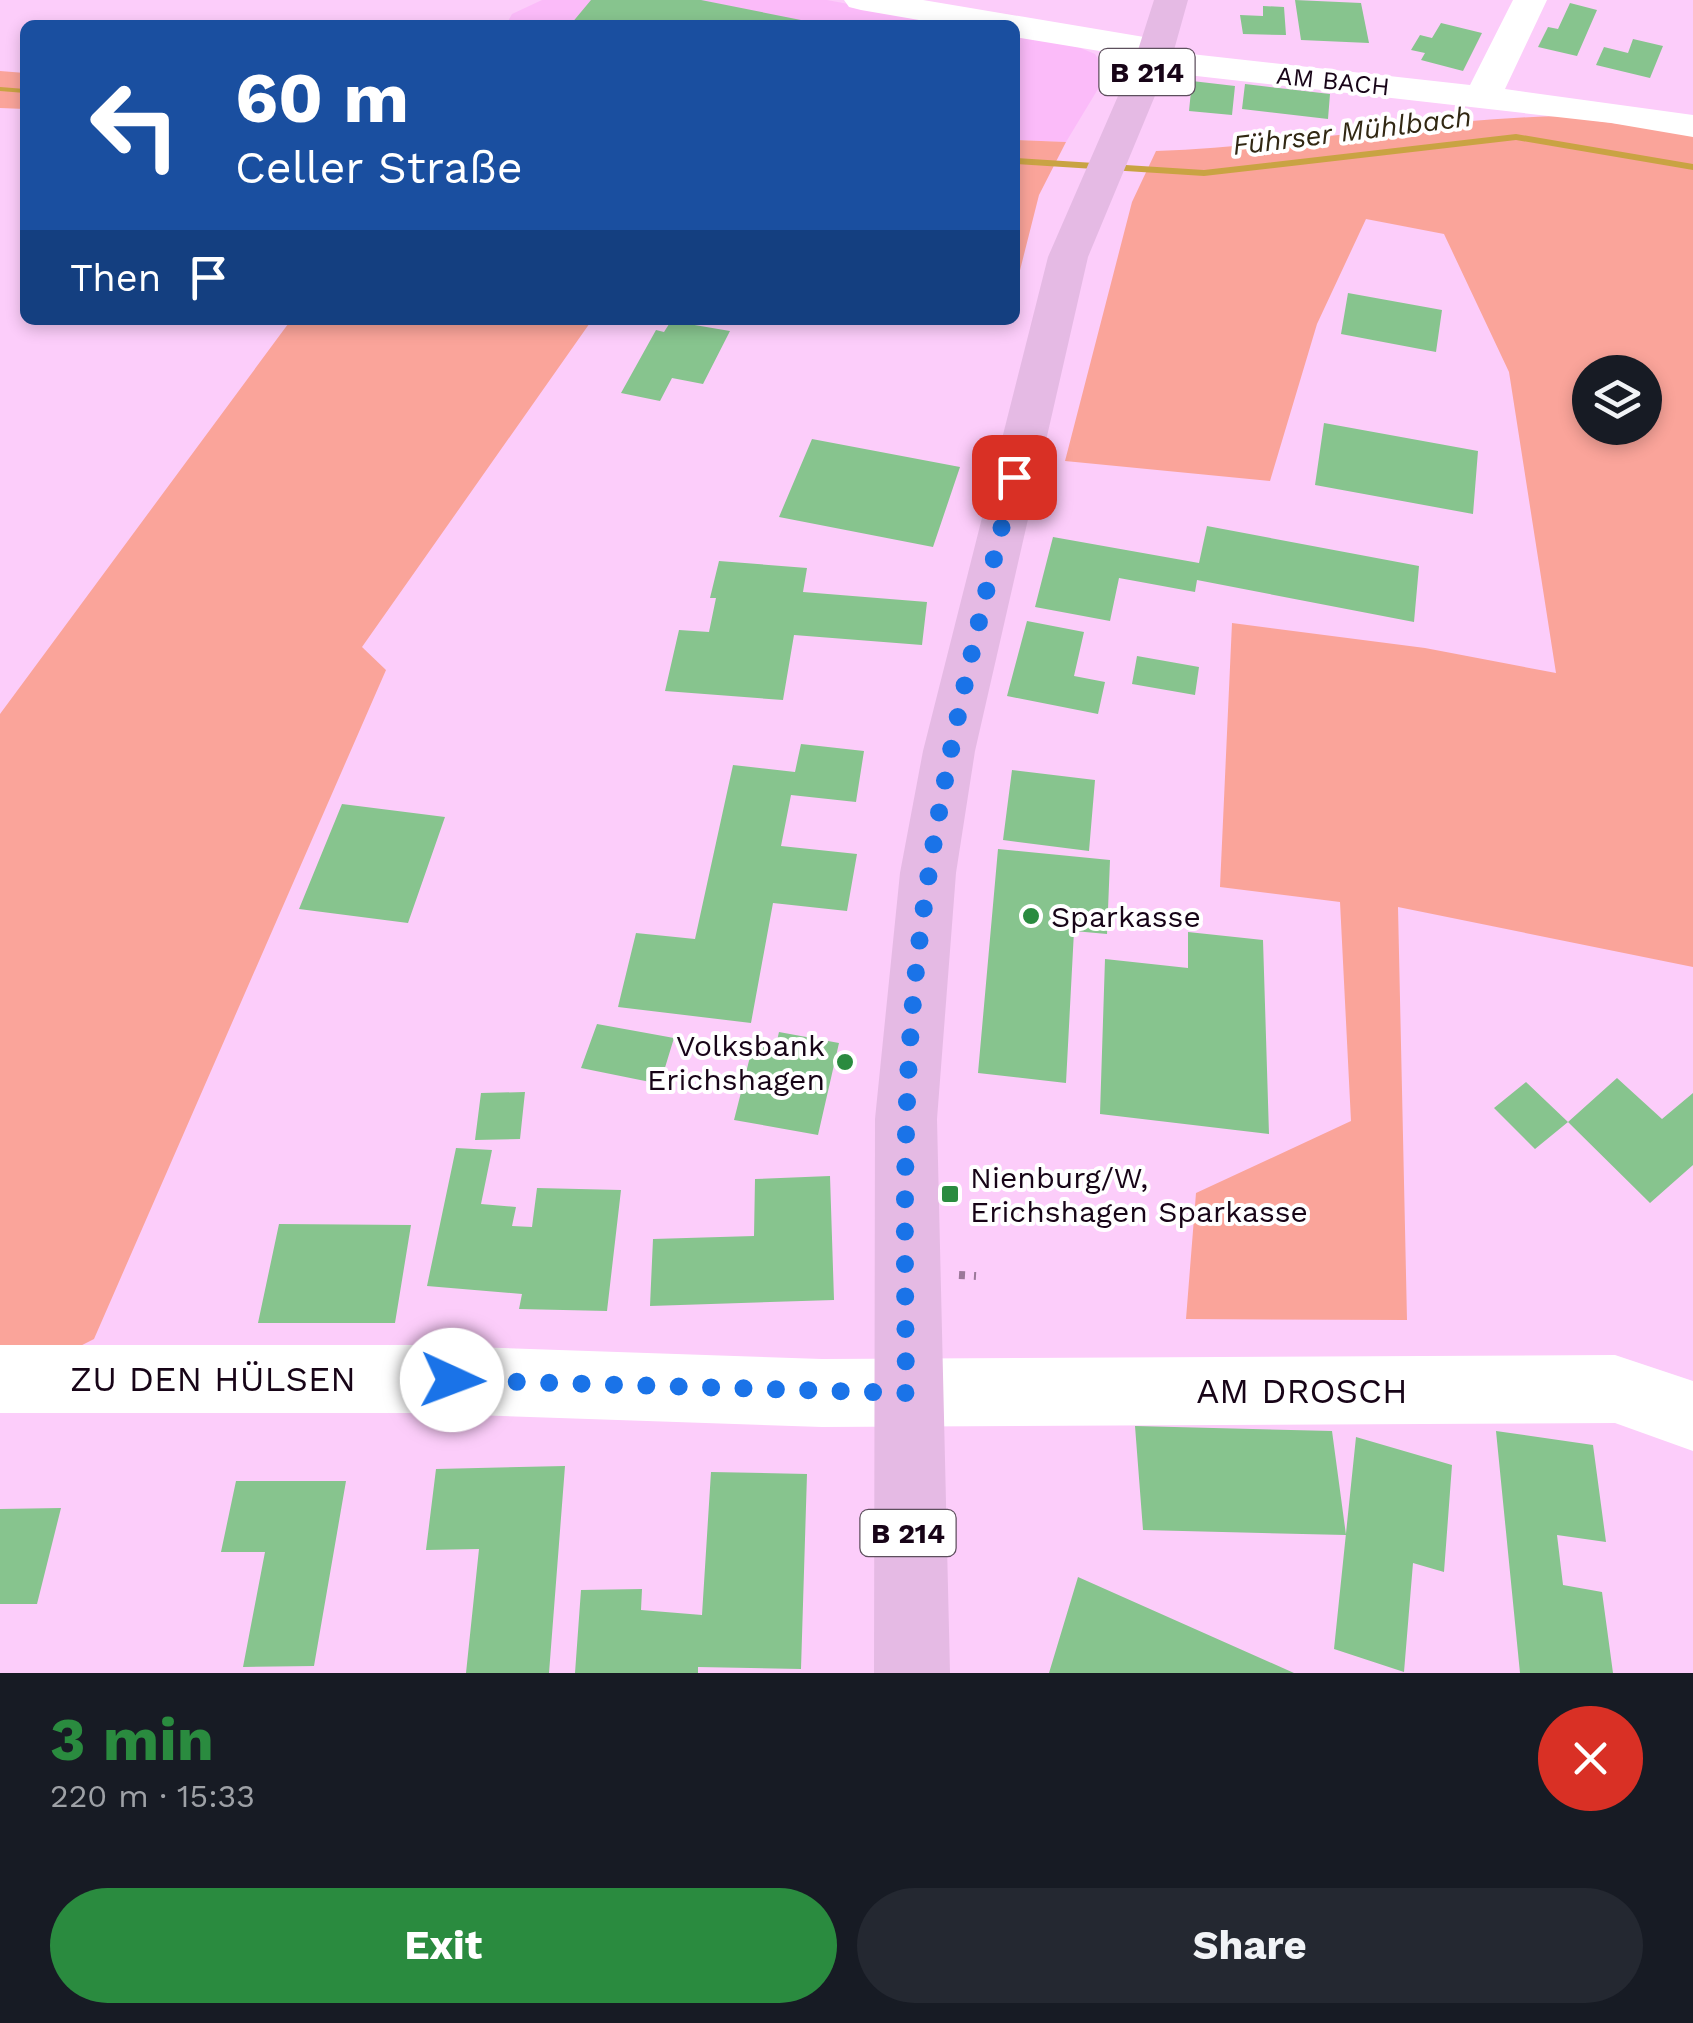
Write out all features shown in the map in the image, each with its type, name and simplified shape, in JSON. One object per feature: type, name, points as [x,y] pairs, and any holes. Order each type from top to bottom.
[{"type":"main road","name":"B 214","points":[[912,1673],[906,1118],[918,956],[949,751],[1028,479],[1068,258],[1154,55],[1171,0]]},
{"type":"street","name":"AM BACH","points":[[861,0],[982,20]]},
{"type":"street","points":[[1483,96],[1530,0]]},
{"type":"street","name":"AM BACH","points":[[1020,27],[1210,69],[1483,96],[1693,126]]},
{"type":"street","name":"ZU DEN HÜLSEN","points":[[0,1379],[415,1379],[906,1393]]},
{"type":"street","name":"AM DROSCH","points":[[906,1393],[1614,1389],[1693,1416]]},
{"type":"shaded area","points":[[542,0],[827,0],[933,20],[509,20],[512,14]]},
{"type":"shaded area","points":[[1020,36],[1095,54],[1107,74],[1066,142],[1020,140]]},
{"type":"shaded area","points":[[0,71],[20,73],[20,109],[0,108]]},
{"type":"shaded area","points":[[1562,116],[1693,134],[1693,967],[1398,907],[1407,1320],[1186,1319],[1196,1193],[1351,1121],[1340,902],[1220,887],[1232,623],[1425,648],[1556,673],[1509,372],[1444,234],[1366,219],[1317,324],[1270,481],[1065,461],[1132,202],[1156,151]]},
{"type":"shaded area","points":[[1020,140],[1066,142],[1039,195],[1020,270]]},
{"type":"shaded area","points":[[287,325],[588,325],[362,647],[386,670],[94,1339],[0,1387],[0,714]]},
{"type":"building","points":[[591,0],[701,0],[801,20],[574,20]]},
{"type":"building","points":[[1295,0],[1361,3],[1369,43],[1301,40]]},
{"type":"building","points":[[1570,3],[1597,10],[1577,56],[1538,47],[1548,27],[1558,29]]},
{"type":"building","points":[[1263,6],[1284,7],[1286,35],[1243,34],[1240,15],[1263,16]]},
{"type":"building","points":[[1441,23],[1482,33],[1463,71],[1421,60],[1425,53],[1411,50],[1420,35],[1432,38]]},
{"type":"building","points":[[1633,39],[1663,46],[1650,78],[1596,65],[1604,47],[1628,53]]},
{"type":"building","points":[[1192,81],[1235,86],[1232,115],[1189,111]]},
{"type":"building","points":[[1245,84],[1330,94],[1328,119],[1242,109]]},
{"type":"building","points":[[1348,293],[1442,310],[1436,352],[1341,334]]},
{"type":"building","points":[[668,325],[730,331],[703,384],[672,378],[660,401],[621,393],[656,330],[664,332]]},
{"type":"building","points":[[1324,423],[1478,451],[1473,514],[1315,485]]},
{"type":"building","points":[[812,439],[960,467],[933,547],[779,517]]},
{"type":"building","points":[[1207,526],[1419,566],[1414,622],[1197,580],[1195,592],[1119,578],[1110,621],[1035,607],[1053,537],[1199,563]]},
{"type":"building","points":[[719,561],[807,568],[803,592],[927,602],[922,645],[794,635],[783,700],[665,691],[679,630],[709,632],[716,598],[710,598]]},
{"type":"building","points":[[1027,621],[1084,632],[1074,676],[1105,682],[1098,714],[1007,696]]},
{"type":"building","points":[[1137,656],[1199,667],[1195,695],[1132,684]]},
{"type":"building","points":[[801,744],[864,751],[856,802],[791,795],[781,846],[857,854],[847,911],[773,903],[751,1023],[618,1007],[636,933],[695,939],[733,765],[795,772]]},
{"type":"building","points":[[1012,770],[1095,780],[1089,851],[1003,840]]},
{"type":"building","points":[[342,804],[445,817],[408,923],[299,909]]},
{"type":"building","points":[[998,849],[1110,860],[1107,934],[1074,931],[1066,1083],[978,1073]]},
{"type":"building","points":[[1188,932],[1263,940],[1269,1134],[1100,1114],[1105,959],[1188,968]]},
{"type":"building","points":[[597,1024],[674,1038],[660,1084],[581,1068]]},
{"type":"building","points":[[779,1032],[839,1043],[818,1135],[734,1120],[753,1045],[775,1049]]},
{"type":"building","points":[[1617,1078],[1662,1119],[1693,1093],[1693,1165],[1650,1203],[1568,1122]]},
{"type":"building","points":[[1526,1082],[1568,1122],[1535,1149],[1494,1108]]},
{"type":"building","points":[[525,1092],[520,1139],[475,1140],[481,1093]]},
{"type":"building","points":[[456,1148],[492,1150],[481,1204],[516,1207],[512,1226],[532,1227],[537,1188],[621,1190],[607,1311],[519,1309],[522,1294],[427,1286]]},
{"type":"building","points":[[830,1176],[834,1300],[650,1306],[653,1239],[754,1236],[755,1179]]},
{"type":"building","points":[[279,1224],[411,1225],[395,1323],[258,1323]]},
{"type":"building","points":[[1135,1426],[1332,1431],[1346,1535],[1143,1530]]},
{"type":"building","points":[[1496,1431],[1593,1445],[1606,1542],[1557,1535],[1563,1585],[1602,1592],[1613,1673],[1520,1673]]},
{"type":"building","points":[[1356,1437],[1452,1465],[1444,1572],[1413,1563],[1404,1672],[1334,1649]]},
{"type":"building","points":[[565,1466],[549,1673],[466,1673],[479,1549],[426,1550],[436,1469]]},
{"type":"building","points":[[711,1472],[807,1474],[801,1669],[698,1667],[698,1673],[575,1673],[581,1590],[642,1589],[641,1610],[702,1615]]},
{"type":"building","points":[[236,1481],[346,1481],[314,1666],[243,1667],[265,1552],[221,1552]]},
{"type":"building","points":[[61,1508],[37,1604],[0,1604],[0,1509]]},
{"type":"building","points":[[1078,1577],[1294,1673],[1049,1673]]},
{"type":"waterway","name":"Führser Mühlbach","points":[[0,89],[20,91]]},
{"type":"waterway","name":"Führser Mühlbach","points":[[1020,161],[1204,173],[1516,137],[1693,167]]},
{"type":"place","name":"Sparkasse","points":[[1031,916]]},
{"type":"place","name":"Volksbank Erichshagen","points":[[845,1062]]},
{"type":"place","name":"Nienburg/W, Erichshagen Sparkasse","points":[[950,1194]]},
{"type":"route","points":[[452,1380],[906,1393],[906,1118],[918,956],[949,751],[1014,477]]}]
